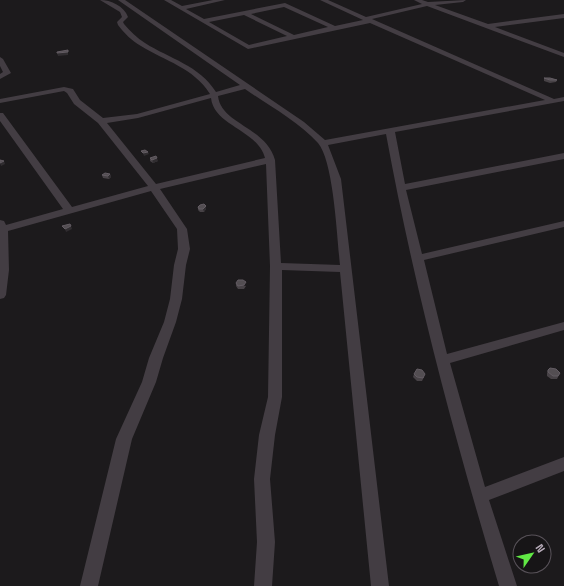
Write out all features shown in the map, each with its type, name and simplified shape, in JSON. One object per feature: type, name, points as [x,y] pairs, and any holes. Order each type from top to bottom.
[{"type":"street","points":[[103,0],[123,11],[125,17],[120,22],[120,25],[137,41],[154,51],[184,64],[198,75],[214,95],[215,104],[218,108],[227,117],[250,133],[265,146],[270,154],[276,266],[275,397],[267,435],[262,479],[266,542],[263,586]]},
{"type":"street","points":[[121,0],[301,124],[323,143],[336,179],[380,586]]},
{"type":"street","points":[[167,0],[246,46],[252,46],[334,28],[428,4],[463,0]]},
{"type":"street","points":[[181,8],[222,0]]},
{"type":"street","points":[[323,0],[552,101]]},
{"type":"street","points":[[416,0],[562,54]]},
{"type":"street","points":[[204,21],[285,5],[334,28]]},
{"type":"street","points":[[245,13],[293,37]]},
{"type":"street","points":[[486,26],[564,16]]},
{"type":"street","points":[[0,59],[7,73],[0,76]]},
{"type":"street","points":[[101,121],[125,119],[246,86]]},
{"type":"street","points":[[0,101],[61,89],[68,89],[77,102],[101,121],[155,187],[182,230],[184,249],[170,322],[156,358],[149,382],[124,439],[89,586]]},
{"type":"street","points":[[323,143],[390,132],[564,99]]},
{"type":"street","points":[[0,115],[70,211]]},
{"type":"street","points":[[390,132],[401,188],[419,258],[442,360],[480,496],[508,586]]},
{"type":"street","points":[[401,188],[564,156]]},
{"type":"street","points":[[0,295],[3,270],[1,227],[70,211],[155,187],[270,160]]},
{"type":"street","points":[[419,258],[564,224]]},
{"type":"street","points":[[276,266],[345,269]]},
{"type":"street","points":[[442,360],[564,326]]},
{"type":"street","points":[[480,496],[564,464]]},
{"type":"building","points":[[68,50],[68,52],[57,53],[57,52]]},
{"type":"building","points":[[544,78],[550,78],[557,80],[550,80]]},
{"type":"building","points":[[145,150],[148,152],[143,153],[141,151]]},
{"type":"building","points":[[156,156],[157,158],[152,160],[150,158]]},
{"type":"building","points":[[105,173],[110,174],[108,176],[102,175]]},
{"type":"building","points":[[204,204],[206,206],[203,209],[199,209],[198,207],[200,205]]},
{"type":"building","points":[[70,224],[71,226],[65,229],[62,226]]},
{"type":"building","points":[[238,280],[243,280],[246,282],[244,285],[238,286],[236,283]]},
{"type":"building","points":[[550,368],[556,369],[560,373],[558,376],[553,376],[548,372]]},
{"type":"building","points":[[417,369],[422,370],[425,374],[423,378],[417,377],[414,374]]}]
